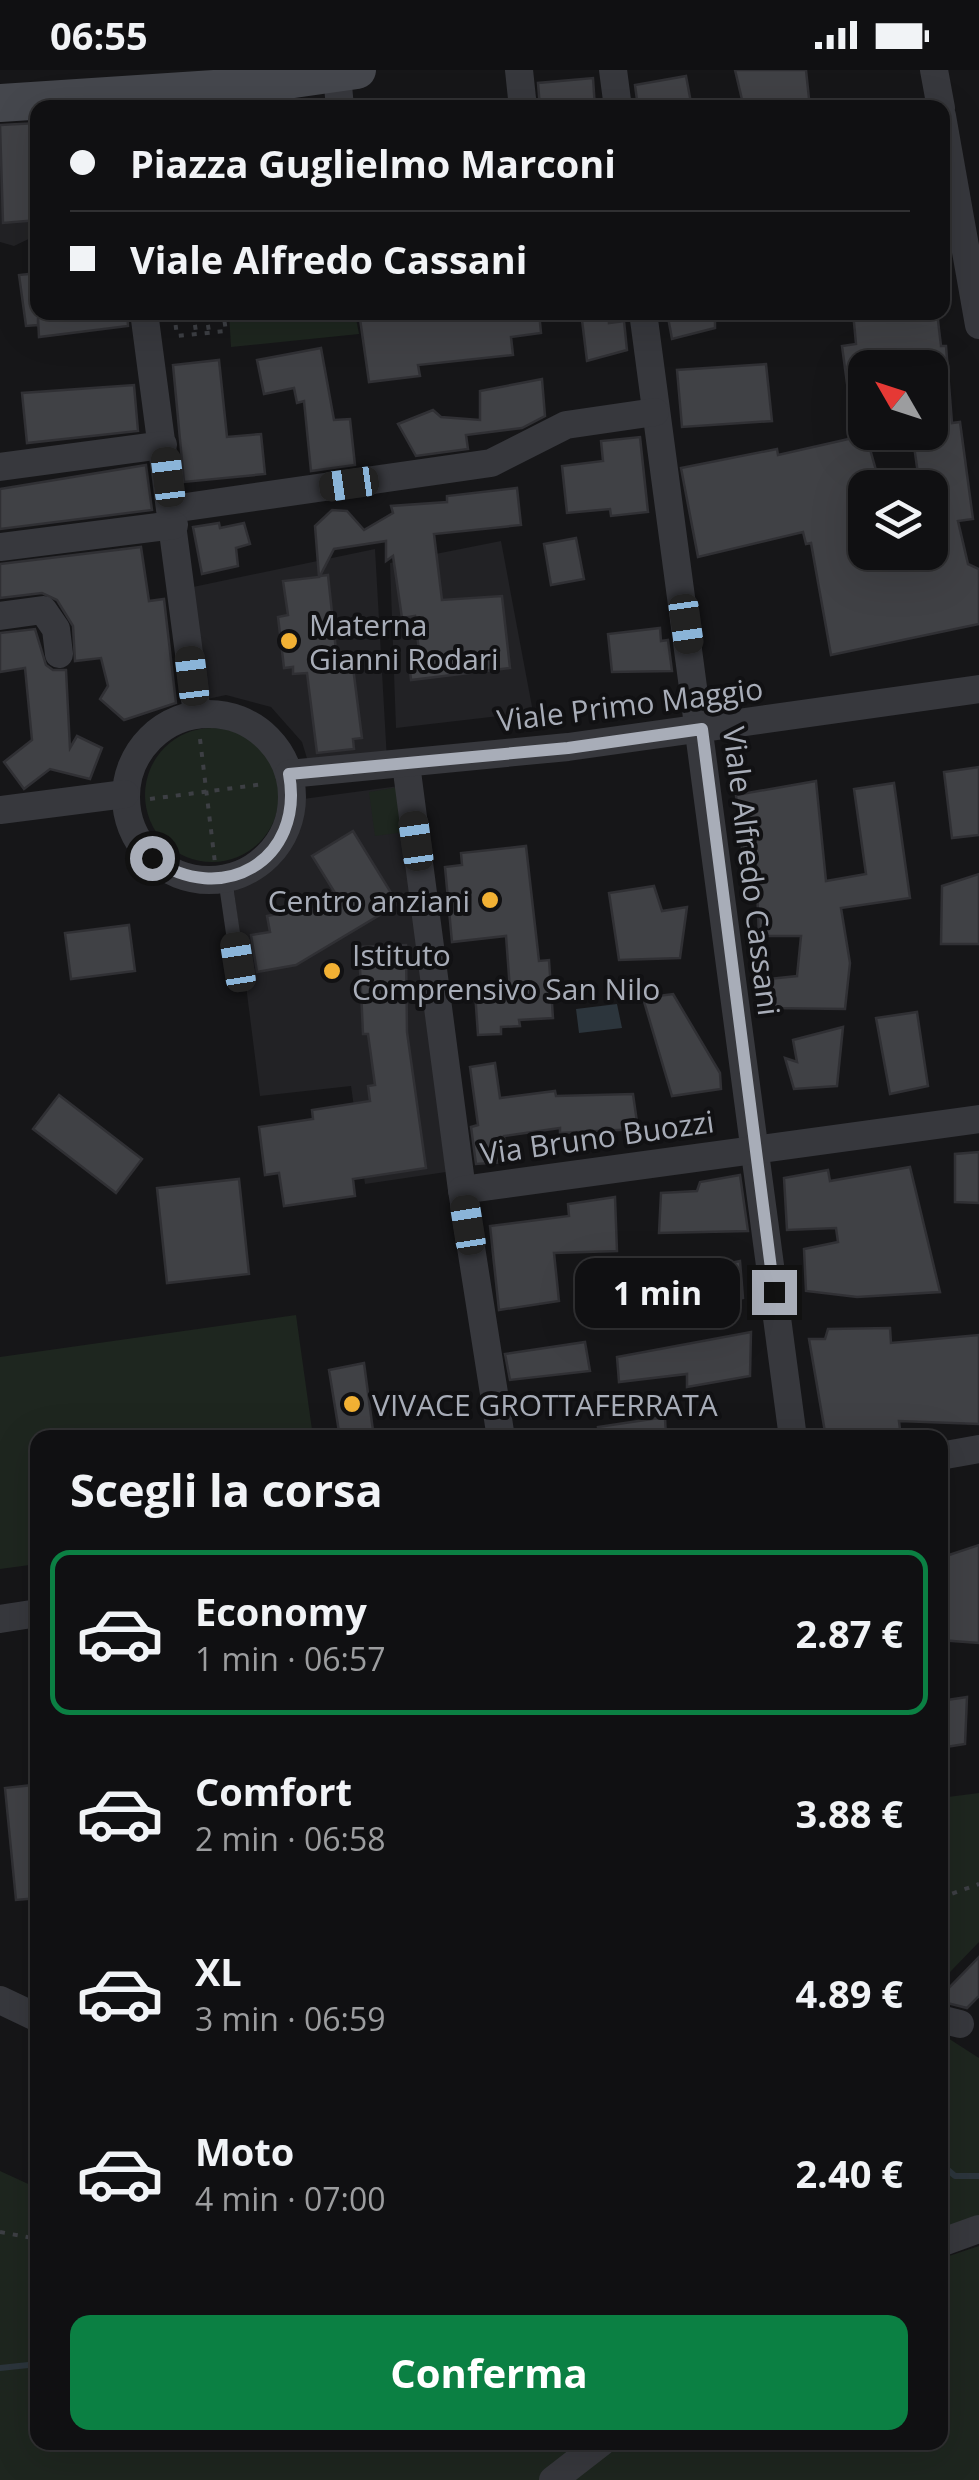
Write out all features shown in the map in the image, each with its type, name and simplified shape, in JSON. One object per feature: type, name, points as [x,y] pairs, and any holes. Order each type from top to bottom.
[{"type":"main road","points":[[116,100],[328,80]]},
{"type":"main road","points":[[0,103],[30,102]]},
{"type":"street","points":[[519,70],[523,100]]},
{"type":"street","points":[[614,70],[617,100]]},
{"type":"street","points":[[934,70],[940,100]]},
{"type":"street","points":[[950,161],[979,325]]},
{"type":"street","points":[[145,320],[196,714]]},
{"type":"street","name":"Viale Alfredo Cassani","points":[[644,320],[702,729],[792,1430]]},
{"type":"street","points":[[0,547],[491,463],[566,424],[655,412]]},
{"type":"street","points":[[0,467],[164,445]]},
{"type":"street","points":[[0,616],[44,610],[56,630],[59,654]]},
{"type":"street","name":"Viale Primo Maggio","points":[[290,778],[702,729],[979,688]]},
{"type":"street","points":[[196,714],[244,720],[272,743],[290,778],[290,813],[274,848],[244,872],[221,879],[188,878],[152,858],[129,823],[125,798],[131,766],[146,741],[169,723],[196,714]]},
{"type":"street","points":[[406,764],[462,1190],[500,1430]]},
{"type":"street","points":[[0,810],[125,798]]},
{"type":"street","name":"Via Bruno Buozzi","points":[[462,1190],[979,1119]]},
{"type":"street","points":[[948,1455],[979,1449]]},
{"type":"street","points":[[0,1619],[30,1614]]},
{"type":"street","points":[[0,2000],[30,2014]]},
{"type":"street","points":[[948,2240],[979,2229]]},
{"type":"street","points":[[553,2480],[592,2450]]},
{"type":"lane","points":[[221,879],[238,962]]},
{"type":"path","points":[[175,320],[177,336],[226,331],[225,320]]},
{"type":"path","points":[[194,320],[196,334]]},
{"type":"path","points":[[207,320],[209,333]]},
{"type":"path","points":[[196,714],[221,879]]},
{"type":"path","points":[[125,798],[290,778]]},
{"type":"path","points":[[948,1895],[979,1884]]},
{"type":"path","points":[[0,2232],[30,2237]]},
{"type":"shaded area","points":[[30,148],[30,238],[14,246],[0,242],[0,153]]},
{"type":"shaded area","points":[[229,320],[356,320],[359,334],[231,347]]},
{"type":"shaded area","points":[[501,541],[533,712],[396,728],[390,563]]},
{"type":"shaded area","name":"Materna Gianni Rodari","points":[[375,549],[387,760],[309,765],[302,742],[271,707],[226,695],[203,700],[193,587]]},
{"type":"shaded area","points":[[212,728],[238,733],[260,747],[274,769],[279,795],[274,821],[260,843],[238,857],[212,862],[186,857],[164,843],[150,821],[145,795],[150,769],[164,747],[186,733]]},
{"type":"shaded area","name":"Istituto Comprensivo San Nilo","points":[[399,786],[446,1172],[365,1184],[351,1086],[260,1096],[234,891],[278,855],[295,828],[303,799]]},
{"type":"shaded area","points":[[399,787],[405,832],[375,836],[369,792]]},
{"type":"shaded area","points":[[617,1004],[622,1028],[579,1033],[576,1009]]},
{"type":"shaded area","points":[[296,1315],[312,1430],[30,1430],[30,1565],[0,1569],[0,1357]]},
{"type":"shaded area","points":[[979,1793],[979,1942],[948,1974],[948,1797]]},
{"type":"shaded area","points":[[948,2038],[979,2058],[979,2221],[948,2231]]},
{"type":"shaded area","points":[[0,2171],[30,2185],[30,2450],[576,2450],[540,2480],[0,2480]]},
{"type":"shaded area","points":[[979,2246],[979,2480],[569,2480],[612,2450],[948,2450],[948,2256]]},
{"type":"building","points":[[735,70],[806,70],[809,100],[742,100]]},
{"type":"building","points":[[686,76],[690,100],[637,100],[635,85]]},
{"type":"building","points":[[593,78],[594,100],[539,100],[538,83]]},
{"type":"building","points":[[30,123],[30,221],[3,223],[0,125]]},
{"type":"building","points":[[30,274],[30,320],[38,320],[38,325],[26,326],[19,275]]},
{"type":"building","points":[[38,320],[128,320],[128,326],[39,337]]},
{"type":"building","points":[[360,320],[540,320],[541,333],[511,337],[513,355],[418,365],[420,376],[369,382]]},
{"type":"building","points":[[582,320],[624,321],[627,350],[587,361]]},
{"type":"building","points":[[668,320],[715,320],[715,328],[672,339]]},
{"type":"building","points":[[854,320],[938,320],[941,346],[946,346],[946,350],[848,350],[848,391],[842,346],[856,344]]},
{"type":"building","points":[[321,348],[334,420],[350,419],[355,465],[311,471],[304,401],[297,403],[294,388],[264,394],[257,360]]},
{"type":"building","points":[[219,360],[227,437],[261,434],[265,474],[184,482],[173,365]]},
{"type":"building","points":[[766,364],[772,421],[682,427],[677,370]]},
{"type":"building","points":[[948,372],[952,423],[960,422],[973,519],[958,521],[968,564],[979,569],[979,624],[831,655],[811,543],[806,544],[803,532],[698,557],[681,468],[777,449],[778,455],[848,439],[848,450],[870,450],[876,470],[848,470],[848,570],[948,570],[948,470],[917,470],[915,450],[948,450]]},
{"type":"building","points":[[542,379],[545,416],[522,428],[466,435],[468,449],[416,456],[398,424],[433,410],[441,417],[480,420],[480,391]]},
{"type":"building","points":[[134,385],[138,431],[27,443],[22,393]]},
{"type":"building","points":[[640,437],[648,512],[611,516],[610,509],[567,513],[562,466],[603,461],[601,441]]},
{"type":"building","points":[[146,465],[152,510],[0,529],[0,489]]},
{"type":"building","points":[[517,488],[521,525],[434,534],[442,600],[502,596],[510,668],[411,680],[408,653],[419,651],[415,616],[402,618],[393,556],[386,561],[386,541],[334,549],[320,576],[328,575],[338,669],[353,667],[362,738],[353,739],[354,749],[317,753],[307,673],[293,674],[293,667],[284,668],[278,617],[288,615],[283,581],[319,577],[315,526],[332,510],[347,511],[364,530],[393,513],[391,506],[447,502],[447,496]]},
{"type":"building","points":[[219,523],[220,528],[244,523],[250,544],[236,548],[238,566],[202,574],[193,527]]},
{"type":"building","points":[[576,538],[584,579],[551,585],[544,544]]},
{"type":"building","points":[[141,547],[149,601],[164,599],[176,703],[124,720],[100,699],[108,686],[101,658],[75,661],[73,626],[57,600],[42,593],[0,598],[0,564]]},
{"type":"building","points":[[660,628],[661,641],[668,640],[672,671],[612,672],[608,634]]},
{"type":"building","points":[[35,629],[46,665],[53,670],[66,670],[70,748],[77,736],[102,748],[90,779],[50,769],[24,789],[4,762],[32,740],[25,668],[0,672],[0,633]]},
{"type":"building","points":[[979,767],[979,835],[952,838],[944,772]]},
{"type":"building","points":[[816,781],[826,881],[866,874],[854,789],[894,783],[910,898],[841,908],[850,963],[845,1009],[769,1008],[768,979],[797,976],[801,936],[759,936],[756,866],[744,867],[736,795]]},
{"type":"building","points":[[353,831],[398,904],[296,965],[257,972],[251,935],[270,932],[267,916],[340,901],[312,856]]},
{"type":"building","points":[[526,846],[539,961],[549,960],[553,1018],[519,1020],[520,1026],[501,1027],[501,1034],[478,1035],[475,992],[510,990],[506,936],[452,942],[445,867],[462,865],[461,853]]},
{"type":"building","points":[[979,874],[979,944],[941,944],[942,886]]},
{"type":"building","points":[[654,886],[662,911],[687,907],[680,958],[619,960],[609,893]]},
{"type":"building","points":[[129,925],[135,971],[71,979],[65,933]]},
{"type":"building","points":[[406,945],[407,1032],[426,1168],[353,1179],[355,1196],[284,1206],[279,1173],[265,1175],[259,1127],[313,1119],[312,1110],[370,1101],[368,1086],[375,1085],[368,1034],[363,1034],[359,947]]},
{"type":"building","points":[[673,994],[720,1073],[721,1089],[672,1096],[643,998]]},
{"type":"building","points":[[917,1012],[928,1086],[890,1094],[876,1018]]},
{"type":"building","points":[[843,1027],[837,1086],[794,1089],[785,1058],[797,1062],[793,1040]]},
{"type":"building","points":[[495,1063],[500,1098],[555,1091],[556,1096],[633,1094],[638,1129],[560,1133],[560,1128],[504,1136],[506,1162],[476,1164],[471,1127],[478,1125],[470,1067]]},
{"type":"building","points":[[59,1095],[142,1159],[116,1193],[33,1129]]},
{"type":"building","points":[[979,1152],[979,1203],[955,1202],[955,1154]]},
{"type":"building","points":[[910,1167],[940,1292],[857,1297],[806,1291],[804,1249],[838,1242],[836,1228],[787,1230],[784,1178],[828,1170],[830,1181]]},
{"type":"building","points":[[740,1175],[748,1231],[659,1233],[661,1193],[697,1191],[700,1182]]},
{"type":"building","points":[[239,1179],[249,1274],[167,1283],[157,1188]]},
{"type":"building","points":[[615,1197],[617,1251],[554,1253],[559,1301],[499,1310],[490,1226],[569,1216],[568,1204]]},
{"type":"building","points":[[740,1261],[743,1298],[614,1325],[611,1293],[681,1283],[681,1273]]},
{"type":"building","points":[[890,1328],[891,1343],[979,1335],[979,1424],[899,1421],[900,1430],[825,1430],[809,1339],[825,1339],[828,1329]]},
{"type":"building","points":[[751,1332],[750,1376],[687,1387],[687,1374],[619,1382],[617,1357]]},
{"type":"building","points":[[585,1342],[590,1371],[510,1380],[505,1354]]},
{"type":"building","points":[[364,1363],[373,1430],[339,1430],[329,1370]]},
{"type":"building","points":[[665,1417],[666,1430],[598,1427]]},
{"type":"building","points":[[979,1545],[979,1643],[948,1641],[948,1555]]},
{"type":"building","points":[[967,1697],[965,1744],[948,1747],[948,1700]]},
{"type":"building","points":[[30,1785],[30,1899],[16,1900],[5,1788]]},
{"type":"building","points":[[979,1957],[979,1996],[967,2008],[948,2003],[948,1989]]},
{"type":"waterway","points":[[948,2170],[955,2176],[979,2176]]},
{"type":"waterway","points":[[0,2368],[30,2365]]},
{"type":"place","name":"Materna Gianni Rodari","points":[[289,641]]},
{"type":"place","name":"Centro anziani","points":[[490,900]]},
{"type":"place","name":"Istituto Comprensivo San Nilo","points":[[332,971]]},
{"type":"place","name":"VIVACE GROTTAFERRATA","points":[[352,1404]]},
{"type":"route","points":[[152,858],[188,878],[217,880],[244,872],[260,862],[284,832],[292,794],[289,774],[568,748],[702,729],[774,1292]]}]
